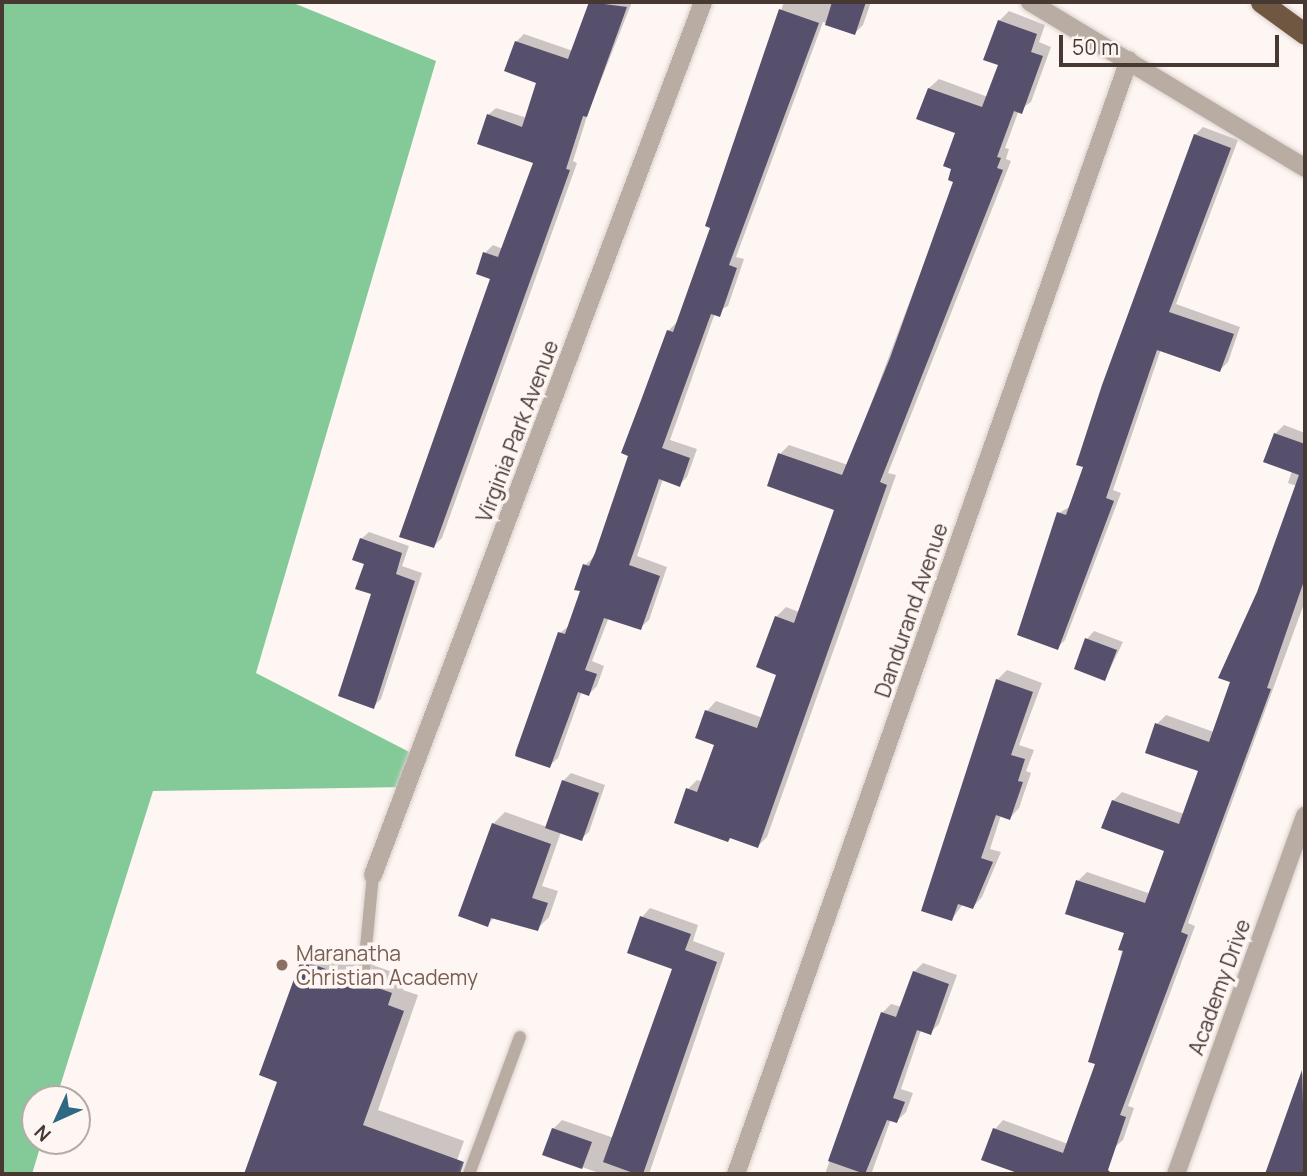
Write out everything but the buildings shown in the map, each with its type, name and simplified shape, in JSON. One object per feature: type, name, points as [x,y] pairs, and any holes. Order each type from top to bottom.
[{"type":"highway","points":[[1261,2],[1305,34]]},
{"type":"street","name":"Virginia Park Avenue","points":[[373,876],[703,2]]},
{"type":"street","points":[[1030,2],[1305,168]]},
{"type":"street","name":"Dandurand Avenue","points":[[736,1174],[1129,60]]},
{"type":"street","name":"Academy Drive","points":[[1176,1174],[1305,816]]},
{"type":"lane","points":[[363,968],[373,876]]},
{"type":"lane","points":[[469,1174],[520,1037]]},
{"type":"green space","points":[[2,2],[291,2],[436,61],[256,673],[419,757],[407,787],[153,791],[60,1085],[21,1085],[21,1155],[38,1155],[32,1174],[2,1174]]},
{"type":"place","name":"Maranatha Christian Academy","points":[[282,965]]}]
